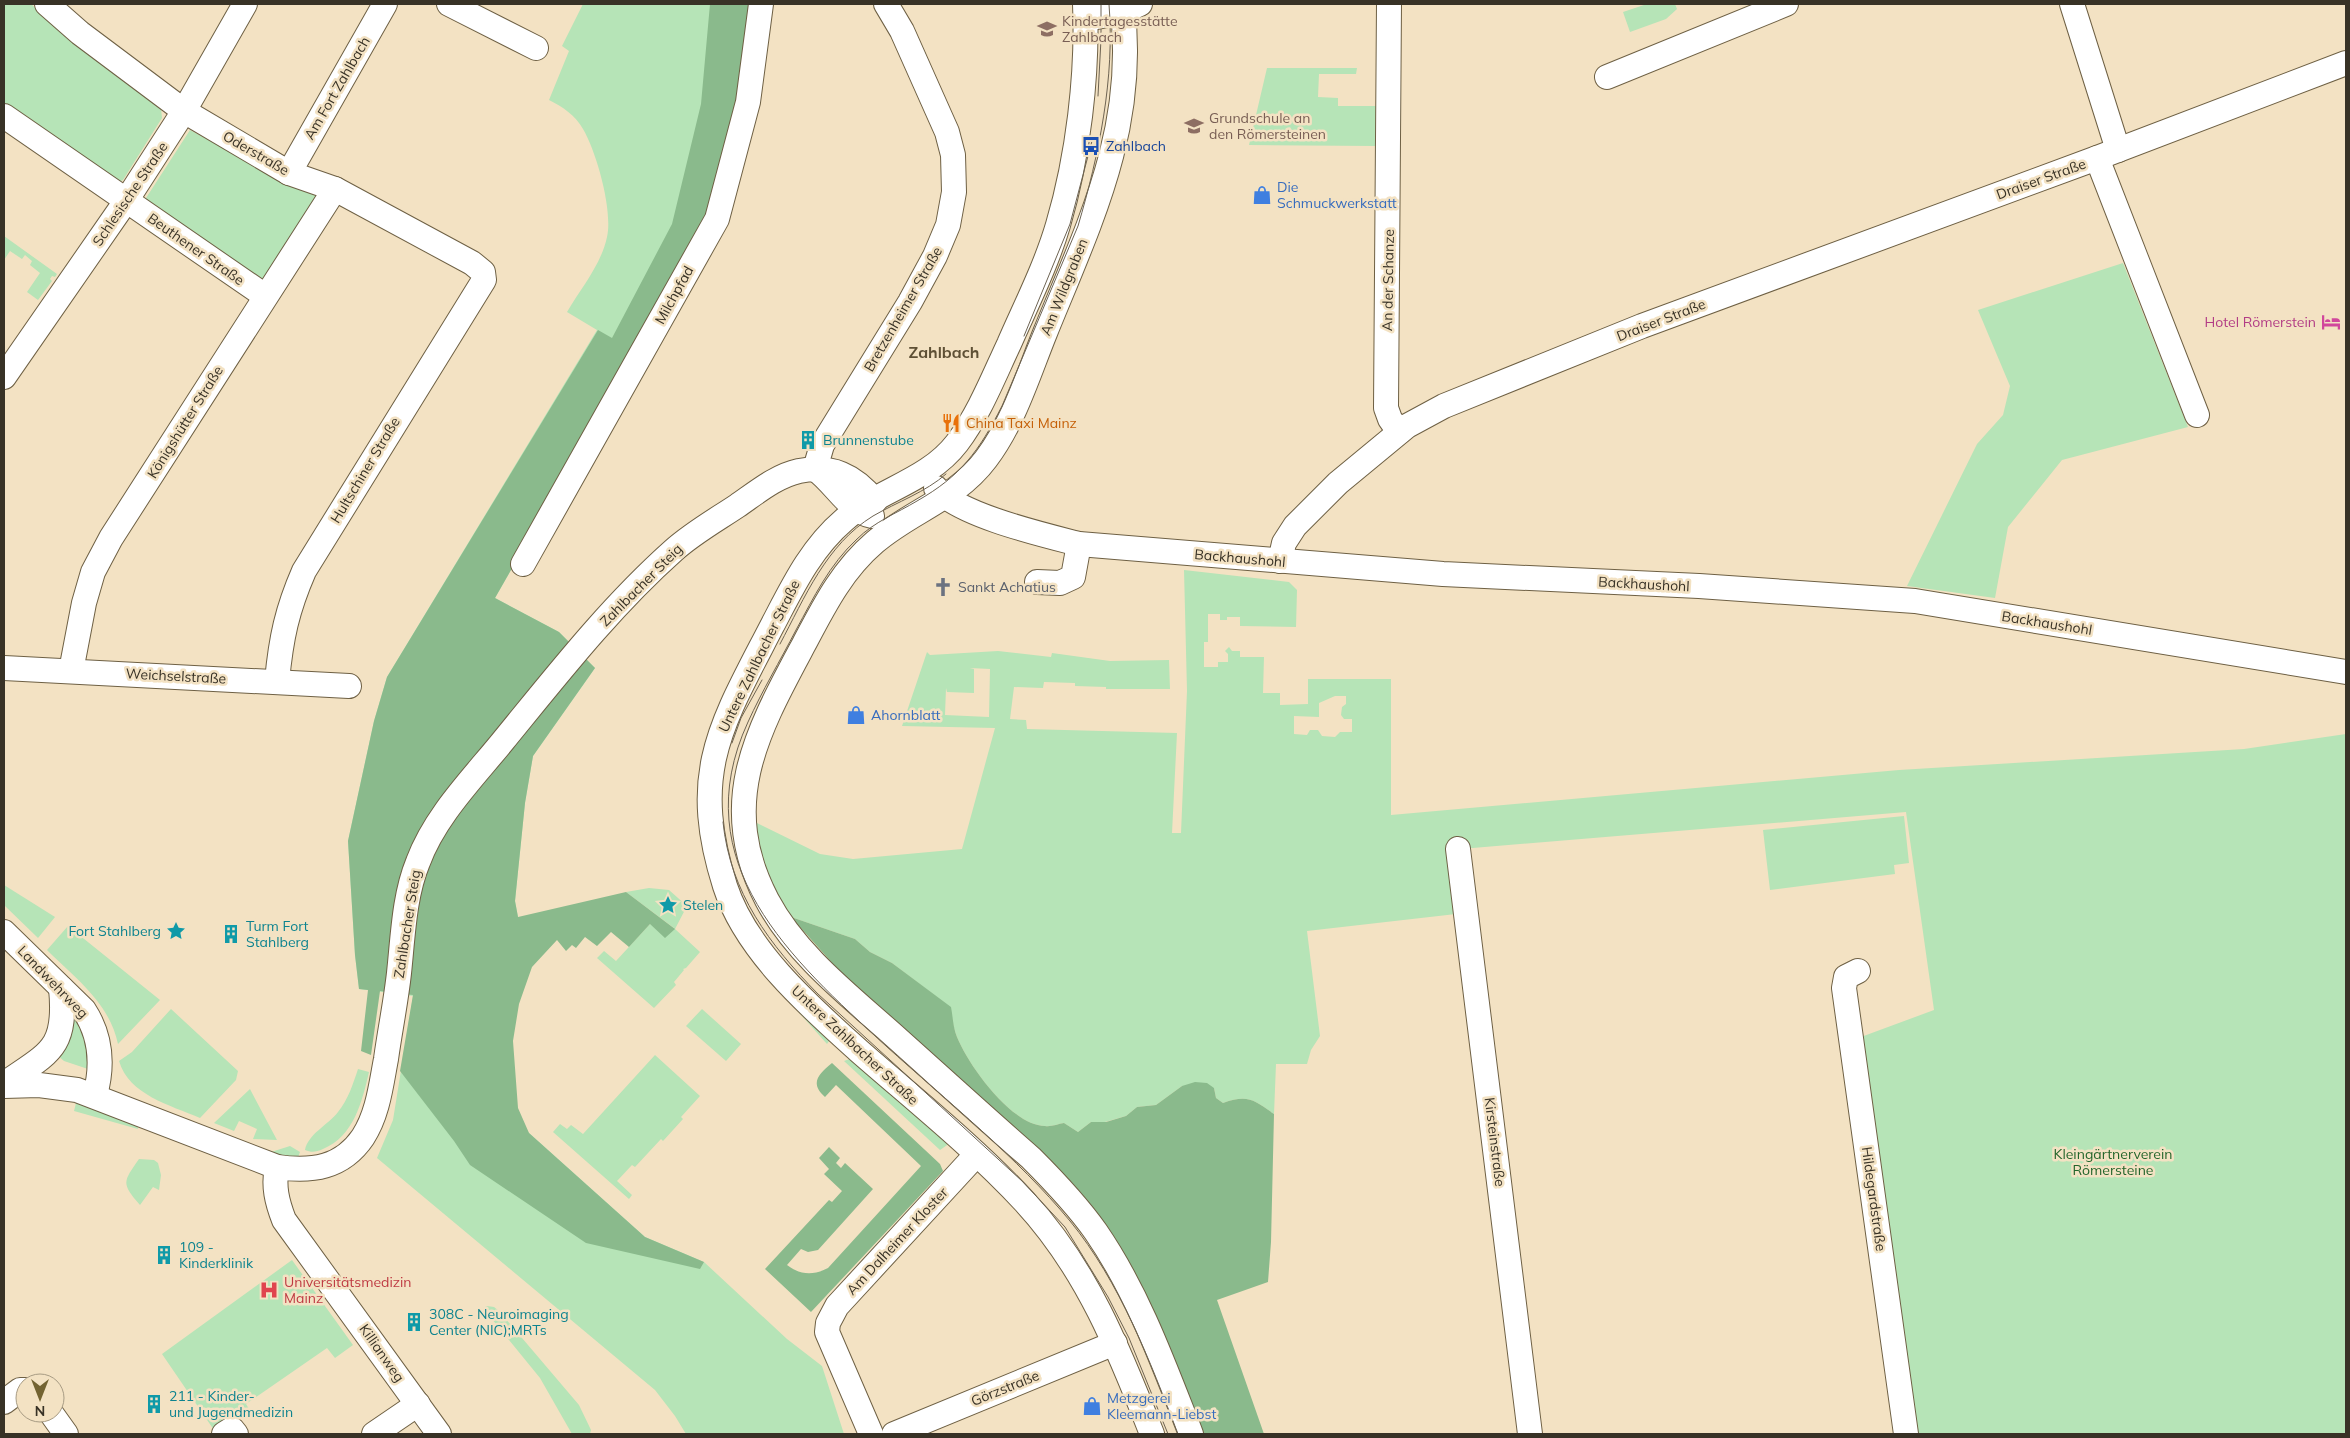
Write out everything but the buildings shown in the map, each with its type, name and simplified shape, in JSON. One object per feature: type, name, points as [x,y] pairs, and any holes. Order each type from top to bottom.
[{"type":"street","name":"Oderstraße","points":[[47,4],[80,33],[184,111],[289,173],[335,189],[472,263],[483,272]]},
{"type":"street","name":"Schlesische Straße","points":[[4,377],[126,201],[184,111],[245,4]]},
{"type":"street","name":"Am Fort Zahlbach","points":[[289,173],[385,4]]},
{"type":"street","points":[[449,4],[536,48]]},
{"type":"street","name":"Milchpfad","points":[[523,564],[717,219],[748,102],[761,4]]},
{"type":"street","name":"Bretzenheimer Straße","points":[[815,469],[822,445],[910,302],[935,256],[948,224],[954,192],[953,155],[947,132],[905,38],[886,4]]},
{"type":"street","name":"An der Schanze","points":[[1389,4],[1386,408],[1390,419],[1399,432]]},
{"type":"street","points":[[1607,76],[1786,4]]},
{"type":"street","points":[[2072,4],[2108,154]]},
{"type":"street","name":"Am Wildgraben","points":[[868,509],[930,469],[952,449],[975,415],[1050,250],[1060,219],[1072,165],[1081,91],[1085,12],[1128,7],[1121,117],[1107,174],[1094,212],[1015,408],[1001,436],[974,474],[946,498],[911,517]]},
{"type":"street","name":"Draiser Straße","points":[[1280,561],[1284,543],[1294,526],[1338,483],[1399,432],[1444,406],[1542,365],[2346,63]]},
{"type":"street","name":"Beuthener Straße","points":[[4,116],[265,296]]},
{"type":"street","name":"Draiser Straße","points":[[2108,154],[2197,416]]},
{"type":"street","name":"Königshütter Straße","points":[[72,671],[84,603],[93,572],[111,538],[335,189]]},
{"type":"street","name":"Hultschiner Straße","points":[[277,681],[280,642],[289,605],[304,570],[484,280],[483,272]]},
{"type":"street","points":[[815,469],[868,509],[911,517]]},
{"type":"street","name":"Zahlbacher Steig","points":[[4,1085],[63,1086],[95,1095],[202,1140],[277,1168],[307,1170],[327,1166],[340,1160],[354,1148],[370,1124],[378,1099],[384,1071],[410,885],[418,861],[431,834],[461,792],[576,651],[634,588],[676,548],[769,484],[797,471],[815,469]]},
{"type":"street","points":[[930,469],[932,483],[946,498]]},
{"type":"street","name":"Backhaushohl","points":[[946,498],[991,518],[1031,532],[1079,544],[1442,574],[1699,586],[1907,601],[2346,672]]},
{"type":"street","points":[[855,561],[868,509]]},
{"type":"street","name":"Untere Zahlbacher Straße","points":[[868,509],[842,522],[813,552],[798,577],[727,714],[717,742],[711,770],[709,816],[713,845],[727,892],[746,930],[777,970],[814,1011],[1010,1186],[1054,1235],[1090,1290],[1116,1343],[1152,1434]]},
{"type":"street","points":[[911,517],[878,539],[855,561],[835,587],[780,686],[759,732],[750,756],[746,776],[744,816],[748,848],[754,870],[768,901],[799,946],[844,991],[1031,1158],[1078,1208],[1125,1280],[1159,1352],[1192,1434]]},
{"type":"street","points":[[1037,582],[1060,583],[1073,577],[1079,544]]},
{"type":"street","name":"Weichselstraße","points":[[4,668],[349,686]]},
{"type":"street","name":"Kirsteinstraße","points":[[1458,849],[1530,1434]]},
{"type":"street","name":"Landwehrweg","points":[[4,932],[84,1010],[92,1023],[100,1056],[95,1095]]},
{"type":"street","name":"Hildegardstraße","points":[[1858,971],[1846,977],[1844,988],[1906,1434]]},
{"type":"street","points":[[4,1085],[46,1054],[56,1042],[63,1024],[61,988]]},
{"type":"street","name":"Am Dalheimer Kloster","points":[[871,1434],[827,1332],[828,1322],[837,1306],[976,1155]]},
{"type":"street","name":"Killianweg","points":[[277,1168],[275,1179],[277,1200],[284,1220],[439,1434]]},
{"type":"street","name":"Görzstraße","points":[[894,1434],[1116,1343]]},
{"type":"street","points":[[4,1402],[15,1394]]},
{"type":"street","points":[[374,1434],[418,1404]]},
{"type":"street","points":[[58,1423],[66,1434]]},
{"type":"street","points":[[224,1434],[232,1429],[236,1434]]},
{"type":"green space","points":[[4,4],[31,4],[74,41],[161,108],[162,118],[123,180],[119,182],[4,105]]},
{"type":"green space","points":[[583,4],[755,4],[712,218],[495,598],[559,632],[595,668],[533,756],[525,803],[515,901],[518,917],[419,1000],[529,1133],[645,1237],[704,1262],[787,1339],[822,1366],[844,1434],[686,1434],[655,1390],[377,1158],[393,1120],[413,996],[359,989],[348,841],[374,721],[387,677],[597,330],[567,312],[595,267],[604,247],[608,226],[606,198],[594,152],[583,129],[568,112],[549,100],[569,51],[562,46]]},
{"type":"green space","points":[[710,4],[755,4],[743,101],[712,218],[495,598],[559,632],[595,668],[533,756],[525,803],[515,901],[518,917],[626,892],[675,929],[665,938],[650,924],[629,947],[611,932],[597,946],[585,937],[576,948],[572,945],[566,951],[557,940],[532,967],[519,1004],[513,1041],[518,1108],[529,1133],[645,1237],[704,1262],[700,1269],[586,1243],[470,1165],[454,1141],[400,1071],[413,995],[380,991],[371,1055],[361,1051],[368,990],[359,989],[348,841],[374,721],[387,677],[598,330],[612,338],[672,224],[701,104]]},
{"type":"green space","points":[[1647,4],[1675,4],[1677,9],[1666,19],[1630,32],[1623,12]]},
{"type":"green space","points":[[1267,68],[1357,68],[1356,74],[1319,74],[1318,97],[1338,98],[1338,106],[1377,106],[1376,146],[1249,145]]},
{"type":"green space","points":[[190,130],[275,176],[319,193],[265,283],[146,202],[146,198]]},
{"type":"green space","points":[[4,236],[57,274],[55,277],[52,276],[50,279],[52,281],[38,300],[27,292],[40,273],[30,265],[32,261],[25,255],[22,259],[10,251],[4,260]]},
{"type":"green space","points":[[2123,263],[2188,427],[2062,460],[2008,527],[1995,598],[1907,586],[1977,444],[2003,415],[2010,386],[1978,310]]},
{"type":"green space","name":"Kleingärtnerverein Römersteine","points":[[1184,570],[1289,582],[1297,590],[1296,627],[1240,626],[1240,617],[1227,617],[1227,620],[1220,620],[1220,614],[1208,614],[1208,642],[1204,642],[1204,667],[1218,667],[1218,662],[1228,662],[1228,654],[1225,651],[1229,647],[1232,651],[1240,651],[1240,657],[1264,657],[1263,693],[1280,693],[1280,705],[1308,704],[1308,679],[1391,679],[1391,815],[1899,770],[2244,749],[2346,734],[2346,1434],[1913,1434],[1861,1037],[1934,1010],[1906,812],[1449,850],[1456,914],[1307,931],[1320,1036],[1311,1050],[1307,1064],[1276,1064],[1274,1114],[1250,1100],[1239,1099],[1223,1103],[1216,1098],[1214,1088],[1182,1086],[1156,1105],[1137,1107],[1126,1116],[1105,1122],[1091,1122],[1078,1132],[1064,1123],[1045,1126],[1032,1123],[1005,1105],[981,1078],[963,1049],[956,1033],[950,1007],[892,963],[870,952],[855,939],[791,917],[774,892],[760,858],[755,822],[820,854],[853,859],[962,849],[995,728],[902,726],[927,652],[930,655],[998,651],[1051,657],[1052,653],[1110,661],[1169,660],[1170,689],[1106,689],[1106,687],[1075,686],[1075,683],[1044,682],[1043,688],[1014,687],[1010,719],[1026,720],[1027,729],[1177,733],[1172,833],[1181,833],[1187,691]],"holes":[[[970,668],[990,669],[989,717],[945,715],[946,688],[947,692],[974,693],[974,669]],[[1335,696],[1346,696],[1346,704],[1342,707],[1341,715],[1344,719],[1352,719],[1352,732],[1340,732],[1335,737],[1322,736],[1318,730],[1310,730],[1307,735],[1294,734],[1294,716],[1319,717],[1319,703]]]},
{"type":"green space","points":[[1904,816],[1909,863],[1894,865],[1895,874],[1770,890],[1763,830]]},
{"type":"green space","points":[[4,885],[55,917],[38,938],[4,905]]},
{"type":"green space","points":[[649,888],[669,890],[687,906],[675,929],[700,952],[683,969],[674,982],[676,985],[654,1008],[597,958],[604,951],[616,961],[650,924],[674,928],[626,892]]},
{"type":"green space","points":[[791,917],[855,939],[870,952],[892,963],[951,1007],[957,1037],[981,1078],[1005,1105],[1032,1123],[1052,1126],[1064,1123],[1078,1132],[1091,1122],[1106,1122],[1126,1116],[1137,1107],[1156,1105],[1182,1086],[1195,1082],[1207,1083],[1214,1088],[1216,1098],[1223,1103],[1239,1099],[1250,1100],[1274,1114],[1271,1242],[1268,1282],[1217,1300],[1264,1434],[1203,1434],[1154,1318],[1106,1227],[851,984]]},
{"type":"green space","points":[[68,926],[160,1000],[118,1044],[114,1029],[99,1003],[80,981],[47,950]]},
{"type":"green space","points":[[798,1005],[832,1037],[827,1044],[795,1008]]},
{"type":"green space","points":[[171,1009],[238,1071],[236,1080],[200,1118],[141,1091],[124,1073],[119,1061],[132,1052]]},
{"type":"green space","points":[[702,1009],[741,1044],[726,1061],[686,1026]]},
{"type":"green space","points":[[73,1015],[89,1043],[88,1069],[64,1061],[57,1055]]},
{"type":"green space","points":[[655,1055],[700,1096],[663,1141],[661,1139],[635,1167],[632,1165],[617,1181],[632,1195],[629,1199],[553,1132],[560,1124],[567,1129],[571,1125],[583,1134]]},
{"type":"green space","points":[[855,1057],[950,1143],[940,1150],[844,1061]]},
{"type":"green space","points":[[832,1063],[940,1164],[943,1171],[811,1312],[765,1269],[829,1200],[832,1202],[842,1191],[824,1174],[829,1169],[819,1158],[829,1147],[840,1158],[836,1163],[841,1168],[845,1163],[873,1189],[818,1250],[808,1252],[801,1249],[787,1265],[797,1271],[807,1273],[828,1268],[921,1166],[836,1085],[825,1097],[820,1092],[817,1083],[818,1079],[823,1071]]},
{"type":"green space","points":[[358,1069],[369,1072],[360,1106],[349,1127],[334,1143],[323,1149],[314,1152],[305,1150],[310,1139],[342,1107],[350,1092]]},
{"type":"green space","points":[[250,1089],[277,1140],[253,1139],[257,1129],[239,1121],[234,1131],[214,1123]]},
{"type":"green space","points":[[68,1096],[137,1124],[138,1129],[74,1111],[76,1103],[68,1101]]},
{"type":"green space","points":[[290,1146],[300,1152],[297,1160],[268,1153]]},
{"type":"green space","points":[[139,1159],[154,1160],[158,1163],[161,1175],[159,1190],[153,1187],[140,1205],[130,1192],[126,1182]]},
{"type":"green space","points":[[292,1260],[353,1345],[335,1358],[327,1348],[246,1404],[249,1409],[216,1433],[162,1354]]},
{"type":"green space","points":[[487,1306],[494,1307],[499,1311],[579,1405],[591,1430],[590,1434],[572,1434],[540,1378],[483,1308]]},
{"type":"tram line","points":[[1098,96],[1101,4]]},
{"type":"tram line","points":[[1109,4],[1110,60],[1104,116],[1086,199],[1078,226],[1002,406],[977,449],[957,472],[932,492],[864,533],[847,549],[830,571],[765,687],[748,722],[731,773],[729,820],[738,864],[757,905],[784,943],[850,1013],[1005,1152],[1049,1197],[1088,1245],[1119,1296],[1132,1323],[1178,1434]]},
{"type":"tram line","points":[[1024,336],[1070,224],[1092,141]]},
{"type":"tram line","points":[[780,644],[818,573],[842,542],[873,516],[920,492],[946,474]]},
{"type":"tram line","points":[[732,743],[741,718],[762,680]]},
{"type":"tram line","points":[[723,822],[727,848],[743,895],[769,937],[800,975],[818,994],[1022,1181],[1065,1227],[1108,1297],[1129,1338],[1168,1434]]},
{"type":"place","name":"Kindertagesstätte Zahlbach","points":[[1047,29]]},
{"type":"place","name":"Grundschule an den Römersteinen","points":[[1194,126]]},
{"type":"place","name":"Zahlbach","points":[[1091,146]]},
{"type":"place","name":"Die Schmuckwerkstatt","points":[[1262,195]]},
{"type":"place","name":"Hotel Römerstein","points":[[2331,322]]},
{"type":"place","name":"China Taxi Mainz","points":[[951,423]]},
{"type":"place","name":"Brunnenstube","points":[[808,440]]},
{"type":"place","name":"Sankt Achatius","points":[[943,587]]},
{"type":"place","name":"Ahornblatt","points":[[856,715]]},
{"type":"place","name":"Stelen","points":[[668,905]]},
{"type":"place","name":"Fort Stahlberg","points":[[176,931]]},
{"type":"place","name":"Turm Fort Stahlberg","points":[[231,934]]},
{"type":"place","name":"109 - Kinderklinik","points":[[164,1255]]},
{"type":"place","name":"Universitätsmedizin Mainz","points":[[269,1290]]},
{"type":"place","name":"308C - Neuroimaging Center (NIC);MRTs","points":[[414,1322]]},
{"type":"place","name":"211 - Kinder- und Jugendmedizin","points":[[154,1404]]},
{"type":"place","name":"Metzgerei Kleemann-Liebst","points":[[1092,1406]]},
{"type":"district","name":"Zahlbach","points":[[944,352]]}]
